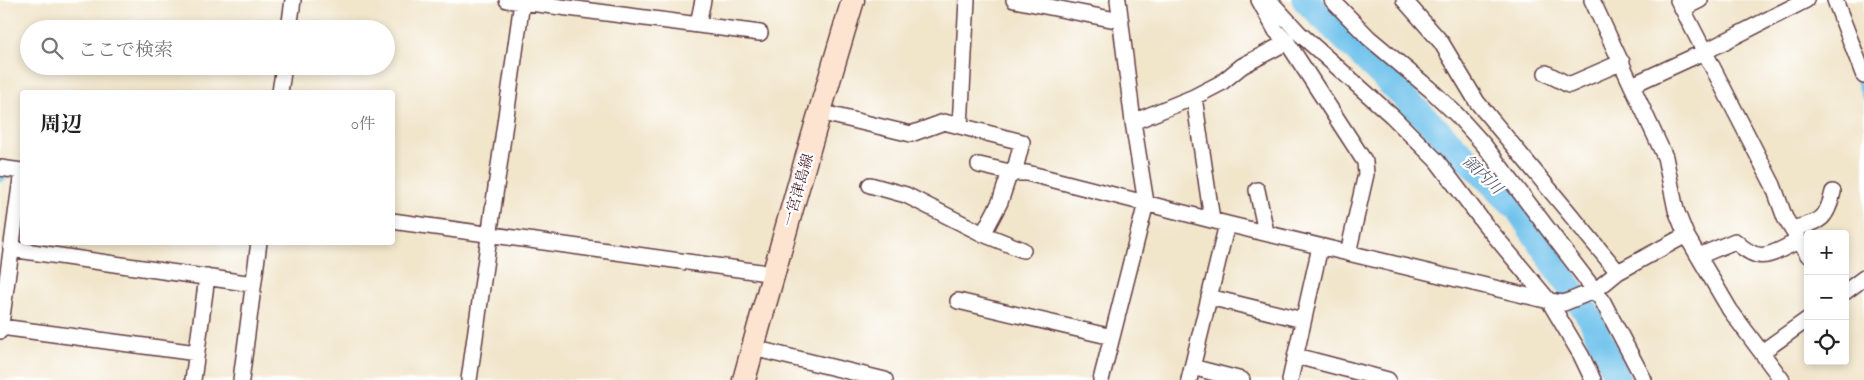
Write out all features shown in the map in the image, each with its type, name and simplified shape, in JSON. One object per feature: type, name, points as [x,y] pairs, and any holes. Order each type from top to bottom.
[{"type":"main road","name":"一宮津島線","points":[[744,380],[819,112],[853,0]]},
{"type":"street","points":[[290,20],[293,0]]},
{"type":"street","points":[[698,24],[703,0]]},
{"type":"street","points":[[960,126],[967,0]]},
{"type":"street","points":[[1014,0],[1121,21]]},
{"type":"street","points":[[1102,380],[1146,203],[1133,122],[1118,0]]},
{"type":"street","points":[[1259,0],[1276,31],[1287,42],[1365,162],[1366,174],[1348,253]]},
{"type":"street","points":[[1269,0],[1300,33],[1392,116],[1437,160],[1484,222],[1556,302],[1593,380]]},
{"type":"street","points":[[1332,0],[1369,38],[1431,90],[1457,115],[1484,146],[1602,300],[1629,348],[1644,380]]},
{"type":"street","points":[[1404,0],[1441,42],[1477,102],[1618,272]]},
{"type":"street","points":[[1592,0],[1665,157],[1676,210],[1686,236],[1730,310],[1782,380]]},
{"type":"street","points":[[1700,0],[1680,5],[1773,185],[1785,218],[1804,248]]},
{"type":"street","points":[[1632,85],[1704,52],[1806,0]]},
{"type":"street","points":[[1835,0],[1864,76]]},
{"type":"street","points":[[469,380],[490,234],[515,1],[602,6],[698,24],[760,32]]},
{"type":"street","points":[[1133,122],[1194,97],[1221,83],[1242,66],[1287,42]]},
{"type":"street","points":[[1546,73],[1569,85],[1622,62]]},
{"type":"street","points":[[280,90],[283,75]]},
{"type":"street","points":[[1194,97],[1212,220]]},
{"type":"street","points":[[819,112],[911,134],[944,122],[1022,142],[1014,173],[1008,178],[1000,202],[983,234]]},
{"type":"street","points":[[979,165],[1014,173],[1027,173],[1320,247],[1556,302],[1594,291],[1618,272],[1686,236]]},
{"type":"street","points":[[0,168],[20,171]]},
{"type":"street","points":[[0,331],[20,185]]},
{"type":"street","points":[[870,185],[906,195],[983,234],[1023,250]]},
{"type":"street","points":[[1257,190],[1266,232]]},
{"type":"street","points":[[1699,256],[1735,241],[1748,254],[1762,257],[1818,221],[1829,210],[1833,192]]},
{"type":"street","points":[[395,221],[774,274]]},
{"type":"street","points":[[1227,224],[1190,373],[1242,380]]},
{"type":"street","points":[[241,380],[259,245]]},
{"type":"street","points":[[1290,380],[1320,247]]},
{"type":"street","points":[[11,249],[254,284]]},
{"type":"street","points":[[193,380],[207,277]]},
{"type":"street","points":[[1849,289],[1864,278]]},
{"type":"street","points":[[1209,297],[1303,320]]},
{"type":"street","points":[[958,301],[1112,337]]},
{"type":"street","points":[[1762,352],[1807,320]]},
{"type":"street","points":[[0,327],[197,353]]},
{"type":"street","points":[[753,348],[885,380]]},
{"type":"street","points":[[1296,356],[1388,380]]},
{"type":"waterway","name":"領内川","points":[[1305,0],[1517,208],[1591,319],[1618,380]]},
{"type":"waterway","points":[[1856,74],[1864,97]]},
{"type":"waterway","points":[[0,180],[12,174]]}]
